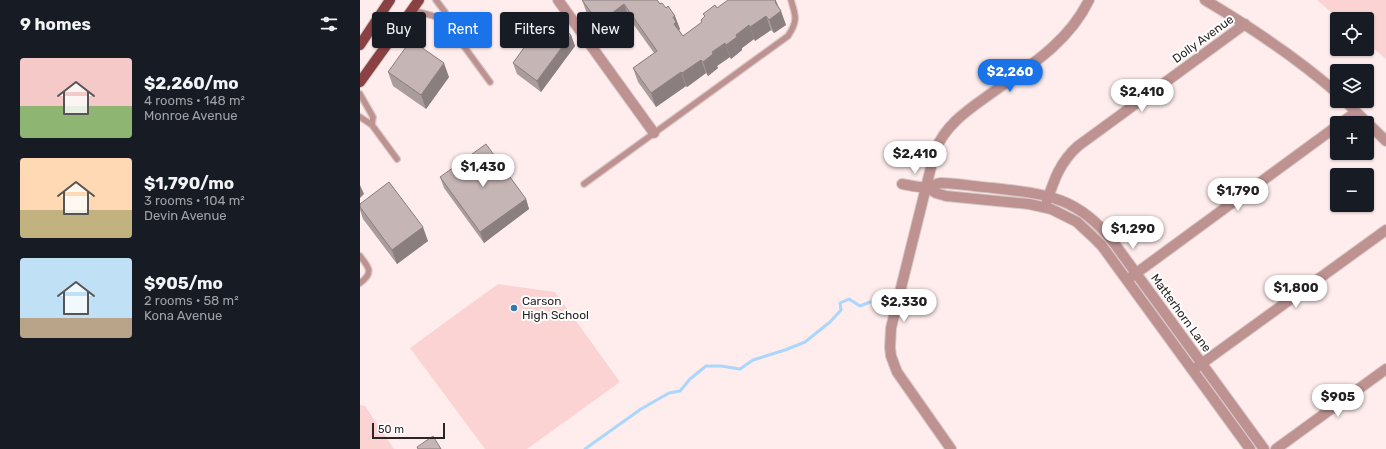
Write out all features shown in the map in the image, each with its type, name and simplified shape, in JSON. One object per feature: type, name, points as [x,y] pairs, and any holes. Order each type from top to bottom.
[{"type":"main road","points":[[361,41],[390,0]]},
{"type":"main road","points":[[360,82],[419,0]]},
{"type":"street","points":[[558,0],[654,133]]},
{"type":"street","points":[[951,449],[900,379],[894,364],[890,346],[891,328],[935,151],[938,143],[948,128],[961,116],[1058,43],[1074,25],[1089,0]]},
{"type":"street","points":[[1205,0],[1290,54],[1330,87]]},
{"type":"street","name":"Dolly Avenue","points":[[1045,207],[1059,167],[1071,152],[1245,24]]},
{"type":"street","points":[[1352,108],[1386,141]]},
{"type":"street","points":[[1351,116],[1356,112]]},
{"type":"street","points":[[1126,280],[1330,131]]},
{"type":"street","name":"Matterhorn Lane","points":[[902,184],[926,187],[942,183],[1031,192],[1049,196],[1075,207],[1094,221],[1106,233],[1264,449]]},
{"type":"street","name":"Matterhorn Lane","points":[[926,187],[936,193],[946,196],[1029,204],[1045,207],[1069,217],[1084,228],[1102,246],[1250,449]]},
{"type":"street","points":[[1193,371],[1386,230]]},
{"type":"street","points":[[1276,449],[1386,369]]},
{"type":"lane","points":[[436,0],[445,12]]},
{"type":"lane","points":[[584,184],[788,36],[794,27],[795,15],[791,0]]},
{"type":"lane","points":[[412,10],[434,16]]},
{"type":"lane","points":[[465,48],[490,82]]},
{"type":"lane","points":[[360,94],[373,117],[372,124]]},
{"type":"lane","points":[[360,117],[372,124],[397,159]]},
{"type":"lane","points":[[360,256],[367,265],[369,273],[367,278],[360,283]]},
{"type":"shaded area","points":[[1317,0],[1386,0],[1386,59],[1374,49],[1374,12],[1331,12]]},
{"type":"shaded area","points":[[498,284],[555,292],[620,382],[527,449],[485,449],[410,348]]},
{"type":"shaded area","points":[[360,405],[365,406],[394,449],[360,449]]},
{"type":"building","points":[[582,0],[657,0],[666,8],[668,6],[675,16],[673,17],[676,22],[674,24],[683,36],[702,22],[701,20],[705,16],[703,14],[715,5],[717,8],[728,0],[775,0],[781,11],[769,20],[766,16],[750,27],[749,25],[736,35],[737,37],[726,45],[725,43],[712,52],[713,54],[703,62],[701,60],[651,93],[633,68],[657,51],[634,18],[634,12],[630,12],[624,4],[613,12],[591,12]]},
{"type":"building","points":[[405,48],[422,48],[444,63],[421,95],[388,72]]},
{"type":"building","points":[[524,48],[561,48],[537,81],[513,63]]},
{"type":"building","points":[[486,144],[526,199],[480,232],[440,177]]},
{"type":"building","points":[[389,182],[423,227],[392,250],[360,207],[360,204]]},
{"type":"building","points":[[433,436],[441,449],[418,449],[417,447]]},
{"type":"waterway","points":[[585,449],[641,409],[669,393],[680,391],[690,379],[706,366],[721,366],[740,369],[753,360],[805,342],[830,322],[841,310],[840,303],[849,299],[860,306],[870,302]]},
{"type":"place","name":"Carson High School","points":[[514,308]]}]
